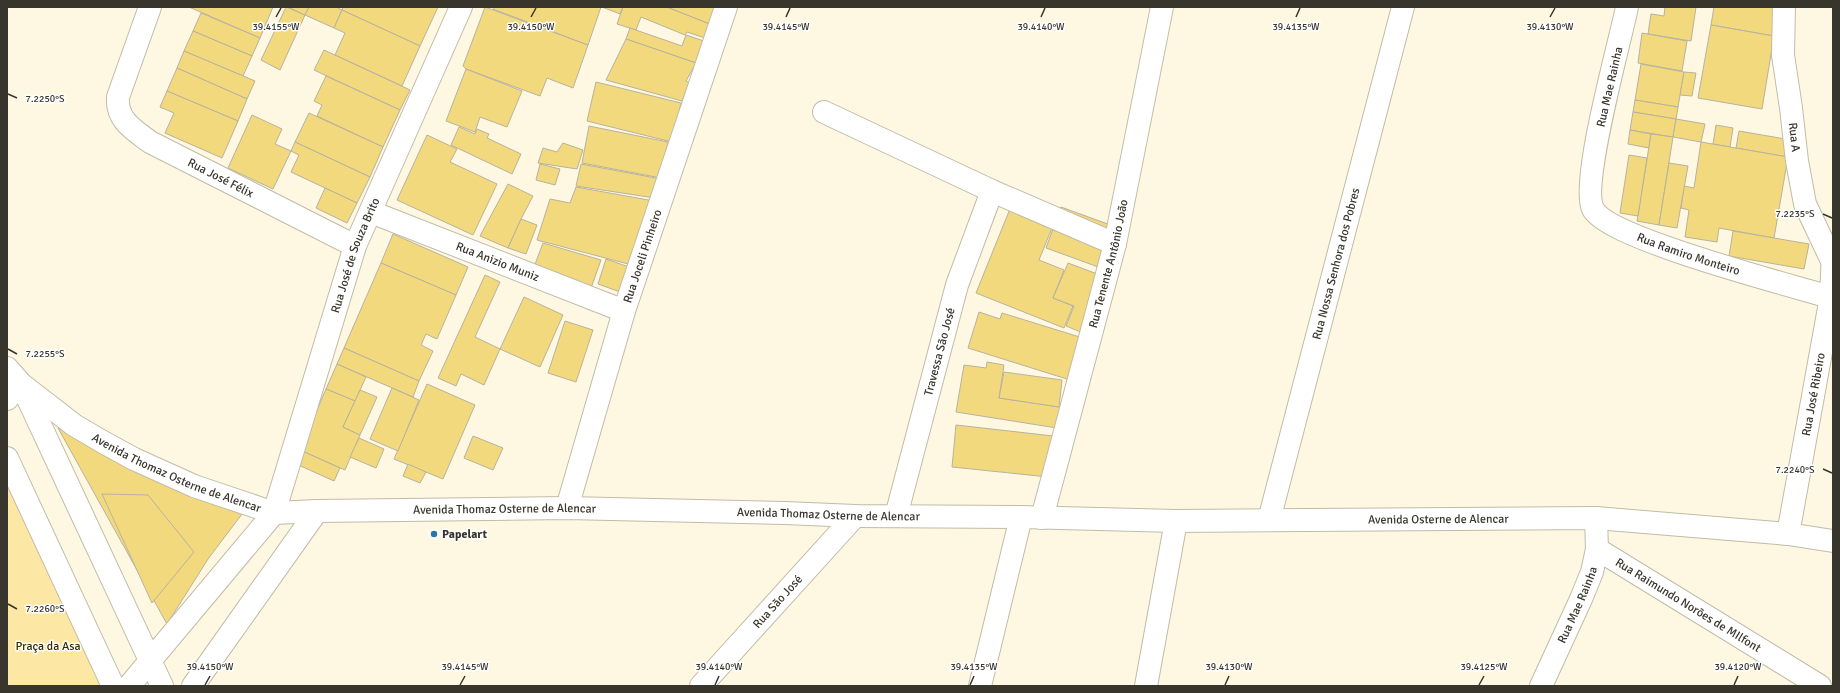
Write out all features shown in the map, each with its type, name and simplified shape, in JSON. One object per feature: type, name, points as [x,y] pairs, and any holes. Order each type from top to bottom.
[{"type":"main road","name":"Rua José Félix","points":[[150,7],[118,98],[118,108],[132,128],[144,137],[355,246]]},
{"type":"main road","name":"Rua José de Souza Brito","points":[[274,513],[355,246],[461,7]]},
{"type":"main road","name":"Rua Joceli Pinheiro","points":[[567,508],[624,311],[726,7]]},
{"type":"main road","name":"Rua Tenente Antônio João","points":[[980,686],[1115,244],[1162,7]]},
{"type":"main road","name":"Rua Nossa Senhora dos Pobres","points":[[1269,520],[1403,7]]},
{"type":"main road","name":"Rua Mae Rainha","points":[[1592,166],[1627,7]]},
{"type":"main road","name":"Rua A","points":[[1784,7],[1783,54],[1797,161],[1805,204],[1832,257]]},
{"type":"main road","points":[[824,112],[992,192],[1115,244]]},
{"type":"main road","name":"Rua Ramiro Monteiro","points":[[1592,166],[1590,195],[1593,209],[1603,219],[1639,238],[1762,279],[1832,298]]},
{"type":"main road","name":"Travessa São José","points":[[896,516],[957,284],[992,192]]},
{"type":"main road","name":"Rua Anizio Muniz","points":[[371,212],[624,311]]},
{"type":"main road","name":"Rua José Ribeiro","points":[[1788,534],[1832,298],[1832,257]]},
{"type":"main road","points":[[7,368],[14,392],[151,660],[162,686]]},
{"type":"main road","name":"Avenida Thomaz Osterne de Alencar","points":[[14,392],[134,459],[194,486],[274,513],[317,511],[567,508],[855,516],[1031,517]]},
{"type":"main road","points":[[7,458],[113,686]]},
{"type":"main road","points":[[193,686],[317,511]]},
{"type":"main road","points":[[129,686],[274,513]]},
{"type":"main road","name":"Rua São José","points":[[701,686],[855,516]]},
{"type":"main road","name":"Avenida Osterne de Alencar","points":[[1031,517],[1176,520],[1596,518],[1788,534],[1833,541]]},
{"type":"main road","name":"Rua Mae Rainha","points":[[1541,686],[1592,572],[1597,549],[1596,518]]},
{"type":"main road","points":[[1146,686],[1176,520]]},
{"type":"main road","name":"Rua Raimundo Norões de MIlfont","points":[[1597,549],[1820,686]]},
{"type":"green space","name":"Praça da Asa","points":[[7,470],[109,686],[7,686]]},
{"type":"building","points":[[189,7],[273,7],[260,38]]},
{"type":"building","points":[[286,7],[305,15],[280,70],[261,60]]},
{"type":"building","points":[[288,7],[309,7],[305,15]]},
{"type":"building","points":[[309,7],[336,7],[342,10],[334,28],[305,15]]},
{"type":"building","points":[[343,7],[438,7],[420,46],[342,10]]},
{"type":"building","points":[[485,7],[588,45],[573,88],[547,78],[540,96],[466,69],[463,66]]},
{"type":"building","points":[[494,7],[601,7],[588,45],[493,9]]},
{"type":"building","points":[[602,7],[623,7],[620,14]]},
{"type":"building","points":[[623,7],[667,7],[710,24],[705,38],[687,32],[685,35],[641,17],[636,30],[617,24]]},
{"type":"building","points":[[667,7],[716,7],[710,24]]},
{"type":"building","points":[[1665,7],[1696,7],[1691,41],[1648,34],[1651,14],[1664,16]]},
{"type":"building","points":[[1714,7],[1779,7],[1774,36],[1711,25]]},
{"type":"building","points":[[342,10],[420,46],[402,86],[335,55],[345,33],[334,28]]},
{"type":"building","points":[[201,13],[260,38],[252,56],[193,31]]},
{"type":"building","points":[[1711,25],[1774,36],[1762,109],[1698,98]]},
{"type":"building","points":[[630,28],[682,46],[686,35],[704,41],[696,63],[626,39]]},
{"type":"building","points":[[193,31],[252,56],[243,76],[184,51]]},
{"type":"building","points":[[1642,33],[1687,41],[1682,71],[1638,63]]},
{"type":"building","points":[[626,39],[696,63],[686,81],[690,83],[682,101],[606,80]]},
{"type":"building","points":[[324,50],[410,90],[400,110],[314,70]]},
{"type":"building","points":[[184,51],[255,81],[247,99],[177,68]]},
{"type":"building","points":[[1641,64],[1684,72],[1678,107],[1635,100]]},
{"type":"building","points":[[177,68],[247,99],[238,121],[167,91]]},
{"type":"building","points":[[466,69],[522,91],[507,127],[480,117],[475,132],[446,121]]},
{"type":"building","points":[[1684,72],[1696,73],[1692,96],[1680,95]]},
{"type":"building","points":[[326,76],[400,110],[383,147],[317,116],[322,105],[314,101]]},
{"type":"building","points":[[596,82],[681,103],[672,142],[587,121]]},
{"type":"building","points":[[167,91],[238,121],[222,158],[165,133],[174,113],[160,107]]},
{"type":"building","points":[[1635,100],[1678,107],[1676,119],[1633,112]]},
{"type":"building","points":[[1633,112],[1676,119],[1673,137],[1630,130]]},
{"type":"building","points":[[309,113],[383,147],[370,177],[295,142]]},
{"type":"building","points":[[252,115],[282,129],[275,144],[291,151],[273,189],[228,168]]},
{"type":"building","points":[[1676,119],[1705,124],[1701,142],[1673,137]]},
{"type":"building","points":[[1716,125],[1733,128],[1730,147],[1713,144]]},
{"type":"building","points":[[589,126],[668,142],[661,178],[582,163]]},
{"type":"building","points":[[459,127],[475,134],[477,129],[489,134],[487,138],[521,154],[512,174],[451,145]]},
{"type":"building","points":[[1630,130],[1651,134],[1649,148],[1628,144]]},
{"type":"building","points":[[1739,131],[1791,140],[1788,157],[1736,148]]},
{"type":"building","points":[[1651,134],[1673,137],[1659,225],[1637,221]]},
{"type":"building","points":[[427,135],[457,149],[450,162],[497,184],[473,235],[397,200]]},
{"type":"building","points":[[295,142],[370,177],[357,203],[291,172],[299,155],[291,151]]},
{"type":"building","points":[[1701,142],[1788,157],[1774,238],[1719,228],[1717,242],[1685,237],[1689,210],[1681,208],[1684,186],[1694,188]]},
{"type":"building","points":[[563,143],[583,150],[577,169],[538,163],[543,148],[557,152]]},
{"type":"building","points":[[1629,155],[1647,158],[1638,216],[1620,213]]},
{"type":"building","points":[[1669,163],[1688,166],[1677,228],[1659,225]]},
{"type":"building","points":[[540,164],[560,169],[555,185],[536,180]]},
{"type":"building","points":[[581,164],[661,179],[655,198],[576,186]]},
{"type":"building","points":[[508,184],[533,196],[508,248],[480,236]]},
{"type":"building","points":[[576,187],[654,201],[632,265],[537,240],[550,199],[570,203]]},
{"type":"building","points":[[325,188],[357,203],[347,223],[316,208]]},
{"type":"building","points":[[1016,194],[1059,211],[1039,260],[1064,270],[1053,298],[1073,306],[1064,328],[976,293]]},
{"type":"building","points":[[1061,207],[1116,227],[1101,268],[1046,248]]},
{"type":"building","points":[[521,219],[537,225],[526,254],[508,248]]},
{"type":"building","points":[[1733,231],[1809,244],[1804,269],[1729,256]]},
{"type":"building","points":[[393,234],[468,267],[456,295],[381,263]]},
{"type":"building","points":[[543,243],[601,260],[591,288],[534,267]]},
{"type":"building","points":[[606,259],[632,268],[623,293],[598,284]]},
{"type":"building","points":[[381,263],[456,295],[437,339],[426,334],[421,345],[433,351],[419,381],[344,348]]},
{"type":"building","points":[[1068,263],[1100,275],[1088,335],[1066,326],[1074,306],[1053,298]]},
{"type":"building","points":[[485,275],[500,282],[475,337],[500,349],[484,385],[461,374],[456,386],[438,378]]},
{"type":"building","points":[[524,297],[563,315],[540,367],[500,349]]},
{"type":"building","points":[[979,312],[1000,319],[1002,313],[1083,338],[1070,380],[968,348]]},
{"type":"building","points":[[565,321],[593,330],[576,382],[548,373]]},
{"type":"building","points":[[344,348],[419,381],[413,397],[337,364]]},
{"type":"building","points":[[987,362],[1004,365],[999,398],[1060,407],[1057,428],[956,412],[964,365],[986,368]]},
{"type":"building","points":[[337,364],[366,377],[355,401],[326,389]]},
{"type":"building","points":[[1004,372],[1062,380],[1059,407],[999,398]]},
{"type":"building","points":[[427,384],[475,405],[443,479],[394,459]]},
{"type":"building","points":[[392,388],[419,400],[398,451],[370,439]]},
{"type":"building","points":[[326,389],[355,401],[343,427],[360,435],[345,470],[300,450]]},
{"type":"building","points":[[360,390],[377,397],[360,435],[343,427]]},
{"type":"building","points":[[956,425],[1062,437],[1058,478],[952,467]]},
{"type":"building","points":[[58,428],[149,475],[242,514],[208,559],[167,624]]},
{"type":"building","points":[[473,436],[503,448],[493,470],[464,458]]},
{"type":"building","points":[[359,438],[384,449],[376,468],[350,457]]},
{"type":"building","points":[[300,450],[340,468],[334,481],[294,463]]},
{"type":"building","points":[[408,464],[426,472],[420,483],[403,476]]},
{"type":"building","points":[[102,494],[148,495],[194,552],[152,603]]},
{"type":"place","name":"Papelart","points":[[434,534]]}]
